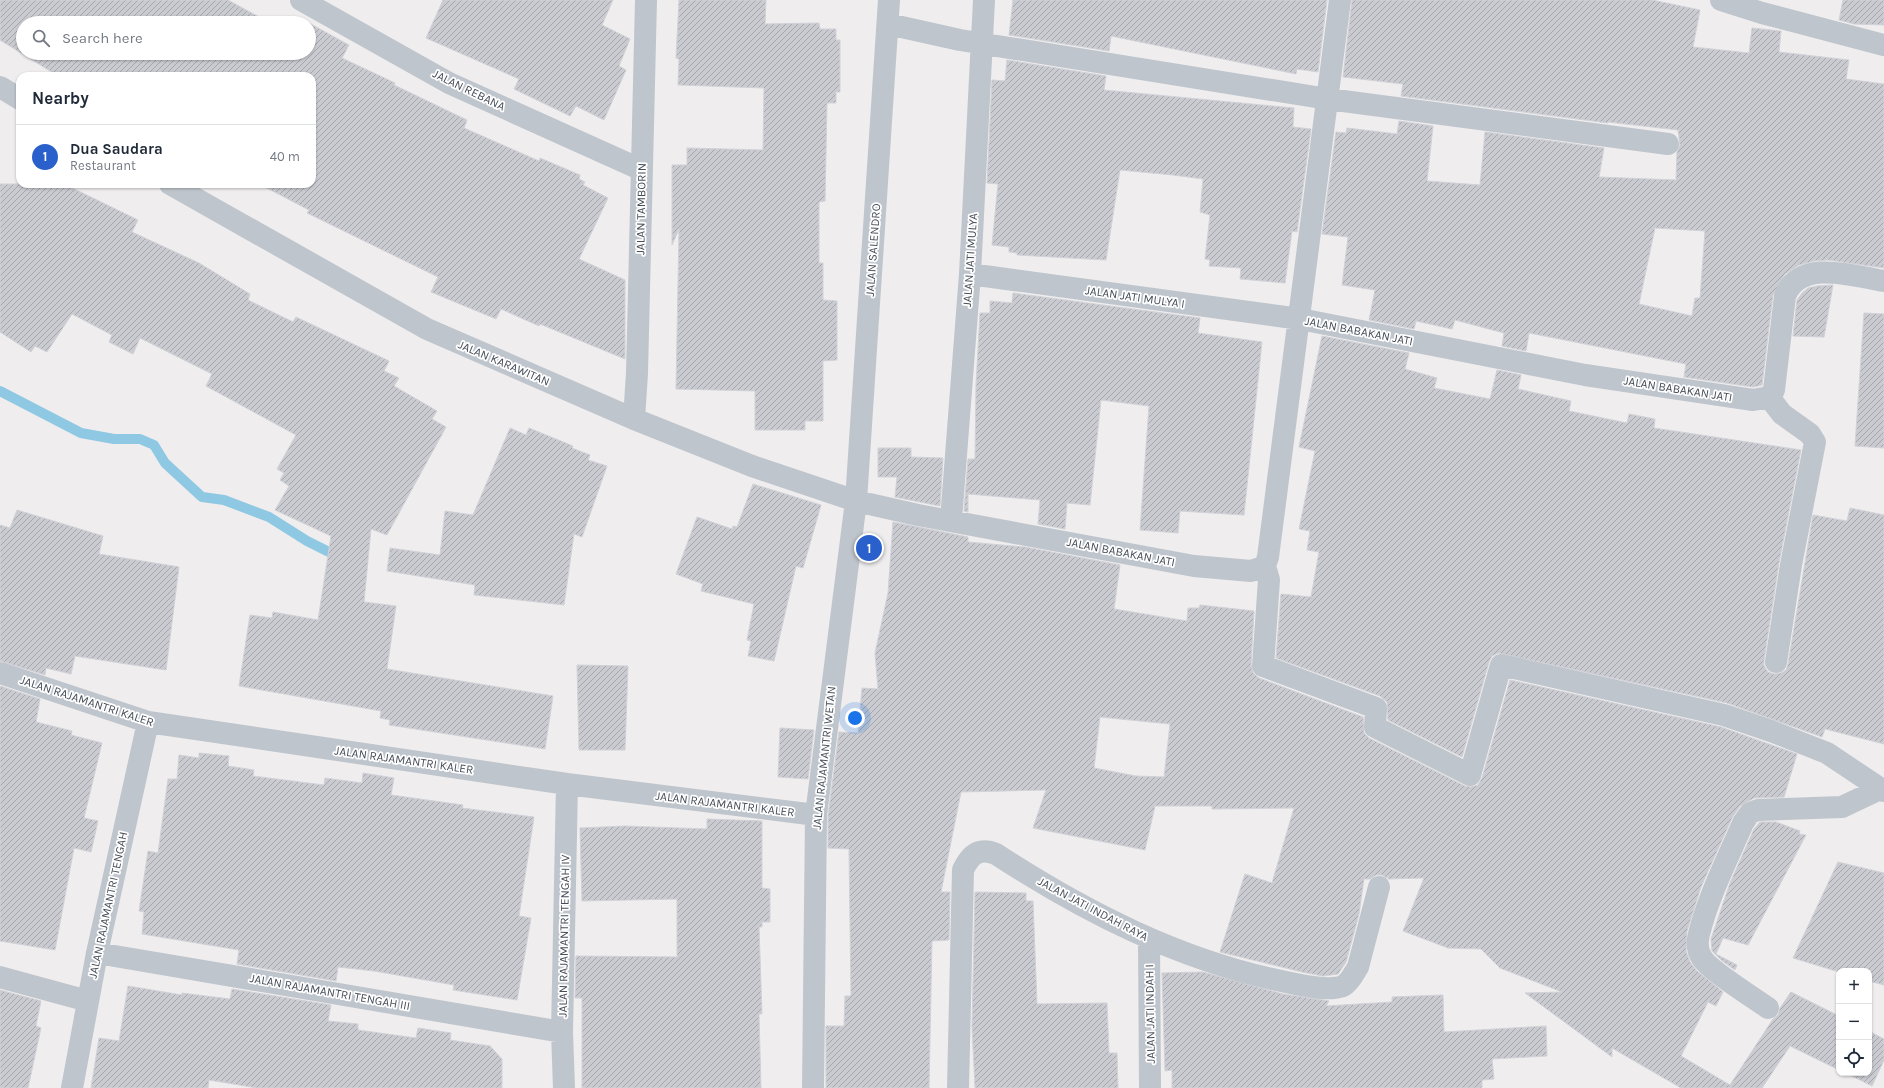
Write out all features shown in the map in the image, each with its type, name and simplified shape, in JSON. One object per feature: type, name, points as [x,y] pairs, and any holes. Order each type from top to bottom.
[{"type":"street","name":"JALAN REBANA","points":[[301,0],[449,83],[642,170]]},
{"type":"street","name":"JALAN TAMBORIN","points":[[634,419],[646,0]]},
{"type":"street","name":"JALAN SALENDRO","points":[[856,501],[888,24],[888,0]]},
{"type":"street","name":"JALAN JATI MULYA","points":[[951,520],[970,274],[983,44],[984,0]]},
{"type":"street","points":[[1300,319],[1340,0]]},
{"type":"street","points":[[1721,0],[1761,6],[1884,45]]},
{"type":"street","points":[[888,24],[983,44],[1328,99],[1668,144]]},
{"type":"street","points":[[0,87],[16,97]]},
{"type":"street","name":"JALAN KARAWITAN","points":[[177,188],[427,329],[634,419],[752,466],[856,501]]},
{"type":"street","points":[[1776,662],[1791,565],[1815,442],[1810,434],[1782,414],[1769,397],[1774,390],[1784,296],[1788,288],[1806,275],[1819,271],[1884,281]]},
{"type":"street","name":"JALAN JATI MULYA I","points":[[970,274],[1300,319]]},
{"type":"street","name":"JALAN BABAKAN JATI","points":[[856,501],[1194,566],[1251,571],[1265,566],[1268,557],[1300,319],[1585,375],[1753,400],[1769,397]]},
{"type":"street","name":"JALAN RAJAMANTRI WETAN","points":[[814,1088],[816,815],[856,501]]},
{"type":"street","points":[[1265,566],[1269,580],[1263,666],[1376,708],[1375,727],[1470,775],[1500,665],[1724,715],[1771,730],[1827,753],[1882,790]]},
{"type":"street","name":"JALAN RAJAMANTRI KALER","points":[[0,673],[148,722],[567,784],[816,815]]},
{"type":"street","name":"JALAN RAJAMANTRI TENGAH","points":[[72,1088],[97,953],[148,722]]},
{"type":"street","name":"JALAN RAJAMANTRI TENGAH IV","points":[[564,1088],[562,1032],[567,784]]},
{"type":"street","points":[[1768,1008],[1702,959],[1698,949],[1698,935],[1706,912],[1743,823],[1750,813],[1758,810],[1842,807],[1882,790]]},
{"type":"street","name":"JALAN JATI INDAH RAYA","points":[[958,1088],[963,870],[971,856],[982,851],[996,854],[1039,882],[1149,940],[1245,974],[1322,988],[1343,986],[1351,979],[1358,967],[1379,887]]},
{"type":"street","name":"JALAN JATI INDAH I","points":[[1149,940],[1150,1088]]},
{"type":"street","name":"JALAN RAJAMANTRI TENGAH III","points":[[97,953],[562,1032]]},
{"type":"street","points":[[0,977],[88,1002]]},
{"type":"building","points":[[0,0],[228,0],[257,16],[16,16],[16,50],[0,40]]},
{"type":"building","points":[[443,0],[613,0],[602,25],[630,39],[619,66],[626,70],[604,120],[576,106],[570,116],[514,89],[519,79],[426,38]]},
{"type":"building","points":[[679,0],[766,0],[765,24],[819,23],[820,29],[836,29],[836,40],[840,40],[840,92],[836,92],[836,103],[827,103],[825,201],[819,202],[819,263],[823,263],[823,300],[837,301],[837,360],[823,361],[823,421],[805,421],[805,430],[755,430],[755,391],[676,389],[679,229],[672,245],[672,165],[687,165],[687,148],[763,150],[764,88],[678,85],[679,59],[676,58]]},
{"type":"building","points":[[1013,0],[1327,0],[1318,72],[1297,69],[1296,74],[1111,36],[1109,51],[1009,35]]},
{"type":"building","points":[[1352,0],[1652,0],[1700,10],[1693,47],[1749,53],[1752,28],[1781,31],[1779,52],[1849,60],[1846,79],[1884,84],[1884,268],[1828,260],[1814,261],[1799,265],[1785,274],[1773,295],[1762,385],[1753,387],[1684,377],[1686,364],[1529,333],[1526,351],[1502,346],[1504,333],[1455,320],[1452,329],[1416,321],[1414,329],[1369,320],[1375,290],[1342,285],[1348,237],[1322,234],[1336,132],[1346,133],[1347,128],[1397,134],[1399,121],[1433,126],[1427,181],[1480,185],[1485,132],[1604,148],[1599,177],[1676,180],[1677,152],[1680,145],[1678,130],[1608,123],[1401,96],[1403,84],[1343,77]],"holes":[[[1655,228],[1705,231],[1700,298],[1695,298],[1692,316],[1639,304]]]},
{"type":"building","points":[[1843,0],[1884,0],[1884,25],[1854,24],[1839,20]]},
{"type":"building","points":[[316,27],[349,45],[342,58],[467,120],[464,128],[539,161],[540,158],[580,175],[579,179],[585,182],[583,185],[608,198],[579,259],[625,280],[625,359],[540,324],[539,326],[501,309],[496,319],[431,292],[438,277],[307,213],[309,210],[267,188],[316,188],[316,72],[52,72],[32,60],[316,60]]},
{"type":"building","points":[[1007,60],[1106,76],[1104,90],[1294,108],[1293,127],[1311,129],[1297,232],[1292,231],[1285,283],[1240,279],[1241,268],[1209,266],[1210,260],[1205,259],[1210,215],[1200,212],[1203,179],[1173,175],[1120,170],[1106,260],[1017,255],[1017,253],[1009,252],[1009,247],[992,245],[998,184],[987,183],[992,80],[1005,81]]},
{"type":"building","points":[[0,184],[16,184],[16,188],[72,188],[138,220],[132,232],[199,263],[250,294],[248,300],[293,322],[296,317],[389,361],[384,371],[399,378],[394,386],[437,411],[432,419],[446,427],[387,535],[371,529],[364,602],[396,606],[387,669],[553,696],[545,749],[389,725],[390,720],[380,718],[381,711],[239,686],[250,615],[272,618],[273,612],[318,620],[331,536],[275,510],[289,486],[280,480],[284,473],[277,469],[296,435],[206,386],[212,374],[140,338],[133,354],[109,342],[112,335],[72,314],[47,352],[35,346],[31,352],[0,332]]},
{"type":"building","points":[[1833,285],[1824,337],[1793,336],[1797,300],[1802,293],[1808,288]]},
{"type":"building","points":[[1013,293],[1200,318],[1198,333],[1262,342],[1244,515],[1180,511],[1178,533],[1140,530],[1149,406],[1101,400],[1090,505],[1067,503],[1065,529],[1038,524],[1040,500],[968,494],[968,512],[964,511],[968,459],[975,459],[976,385],[980,313],[990,313],[990,301],[1012,303]]},
{"type":"building","points":[[1864,313],[1884,314],[1884,448],[1855,446]]},
{"type":"building","points":[[1322,336],[1409,353],[1405,369],[1437,378],[1434,388],[1490,399],[1497,370],[1521,375],[1518,389],[1571,401],[1569,411],[1627,423],[1629,414],[1655,419],[1654,428],[1801,450],[1779,563],[1764,666],[1768,672],[1774,674],[1781,673],[1786,670],[1788,664],[1813,515],[1847,521],[1850,508],[1884,515],[1884,744],[1825,729],[1822,737],[1727,703],[1498,653],[1492,656],[1489,662],[1462,757],[1388,720],[1387,702],[1380,696],[1276,658],[1281,594],[1311,597],[1319,552],[1307,550],[1310,531],[1299,529],[1315,451],[1299,447]]},
{"type":"building","points":[[510,428],[526,435],[529,428],[573,446],[572,448],[590,455],[588,460],[607,466],[582,537],[574,534],[564,605],[474,595],[475,585],[387,571],[390,548],[440,555],[445,511],[473,515]]},
{"type":"building","points":[[878,448],[911,448],[911,457],[943,458],[940,506],[895,497],[897,477],[878,477]]},
{"type":"building","points":[[753,484],[821,505],[803,568],[796,566],[774,661],[748,656],[751,641],[747,640],[754,604],[701,591],[703,584],[676,574],[697,517],[732,529],[733,526],[737,527]]},
{"type":"building","points":[[17,510],[103,536],[99,554],[179,567],[166,670],[75,656],[71,674],[46,668],[45,675],[0,661],[0,525],[10,528]]},
{"type":"building","points":[[893,522],[968,537],[968,542],[1025,547],[1120,565],[1114,609],[1187,621],[1188,608],[1199,608],[1200,605],[1254,611],[1251,665],[1253,673],[1259,678],[1363,717],[1364,733],[1369,738],[1465,786],[1471,787],[1478,785],[1482,778],[1510,680],[1721,727],[1797,754],[1784,797],[1754,798],[1740,806],[1732,818],[1701,887],[1687,931],[1686,951],[1690,962],[1697,971],[1723,992],[1716,1006],[1708,1002],[1681,1056],[1730,1085],[1773,1019],[1778,1015],[1780,1008],[1791,992],[1836,1014],[1836,1069],[1790,1046],[1762,1088],[1681,1088],[1612,1048],[1612,1057],[1525,993],[1562,992],[1500,968],[1481,949],[1448,948],[1403,931],[1424,878],[1388,879],[1388,875],[1387,878],[1382,875],[1376,875],[1370,879],[1364,879],[1359,914],[1346,962],[1338,974],[1323,976],[1220,952],[1245,874],[1272,883],[1294,808],[1212,809],[1212,806],[1155,806],[1145,850],[1033,828],[1046,790],[961,792],[941,892],[950,892],[949,940],[932,941],[929,1088],[826,1088],[826,1026],[844,1026],[845,996],[851,996],[849,849],[828,848],[828,816],[839,732],[858,733],[862,688],[878,689],[875,653],[888,593]],"holes":[[[1100,717],[1170,724],[1164,777],[1136,776],[1094,768]]]},
{"type":"building","points":[[577,665],[628,666],[625,750],[579,750]]},
{"type":"building","points":[[0,686],[40,699],[36,722],[72,731],[71,735],[102,743],[84,818],[98,821],[91,852],[74,848],[55,950],[0,941]]},
{"type":"building","points":[[780,728],[814,730],[808,779],[778,777]]},
{"type":"building","points":[[199,753],[229,756],[228,766],[254,770],[253,776],[324,785],[325,778],[362,783],[363,773],[394,778],[391,795],[463,805],[462,808],[534,817],[519,916],[531,918],[517,1000],[453,990],[454,985],[374,971],[338,967],[336,981],[237,964],[239,950],[142,934],[144,912],[139,911],[148,851],[158,853],[168,779],[177,779],[179,755],[199,758]]},
{"type":"building","points":[[707,819],[762,821],[762,888],[770,889],[770,922],[762,922],[762,927],[759,927],[762,1014],[759,1014],[761,1088],[582,1088],[582,998],[575,998],[576,956],[677,957],[677,899],[582,901],[580,828],[625,826],[707,829]]},
{"type":"building","points":[[1760,822],[1776,822],[1800,831],[1799,834],[1806,835],[1748,945],[1723,938],[1716,954],[1737,965],[1735,970],[1721,960],[1712,951],[1711,939],[1730,883],[1754,829]]},
{"type":"building","points":[[1838,862],[1884,873],[1884,985],[1872,982],[1872,968],[1836,968],[1836,971],[1793,958]]},
{"type":"building","points":[[975,892],[1026,893],[1026,901],[1033,901],[1037,1004],[1107,1003],[1109,1053],[1117,1053],[1118,1088],[975,1088],[972,1027]]},
{"type":"building","points":[[1203,972],[1283,994],[1329,1001],[1326,1006],[1392,1002],[1392,997],[1443,995],[1444,1032],[1546,1026],[1547,1056],[1492,1059],[1494,1079],[1482,1080],[1482,1088],[1172,1088],[1172,1070],[1165,1071],[1162,973]]},
{"type":"building","points":[[128,986],[182,995],[182,993],[230,999],[232,989],[331,1005],[328,1021],[358,1024],[358,1030],[416,1038],[418,1028],[451,1033],[450,1040],[490,1046],[502,1059],[502,1088],[257,1088],[209,1080],[208,1088],[91,1088],[99,1038],[119,1041]]},
{"type":"building","points":[[0,990],[41,1001],[36,1026],[41,1028],[28,1088],[0,1088]]},
{"type":"building","points":[[1872,1033],[1884,1039],[1884,1060],[1872,1086],[1852,1076],[1872,1076]]},
{"type":"waterway","points":[[0,391],[81,433],[114,439],[140,439],[154,445],[165,463],[202,497],[224,500],[269,517],[307,541],[331,553]]},
{"type":"place","name":"Dua Saudara","points":[[869,548]]}]
